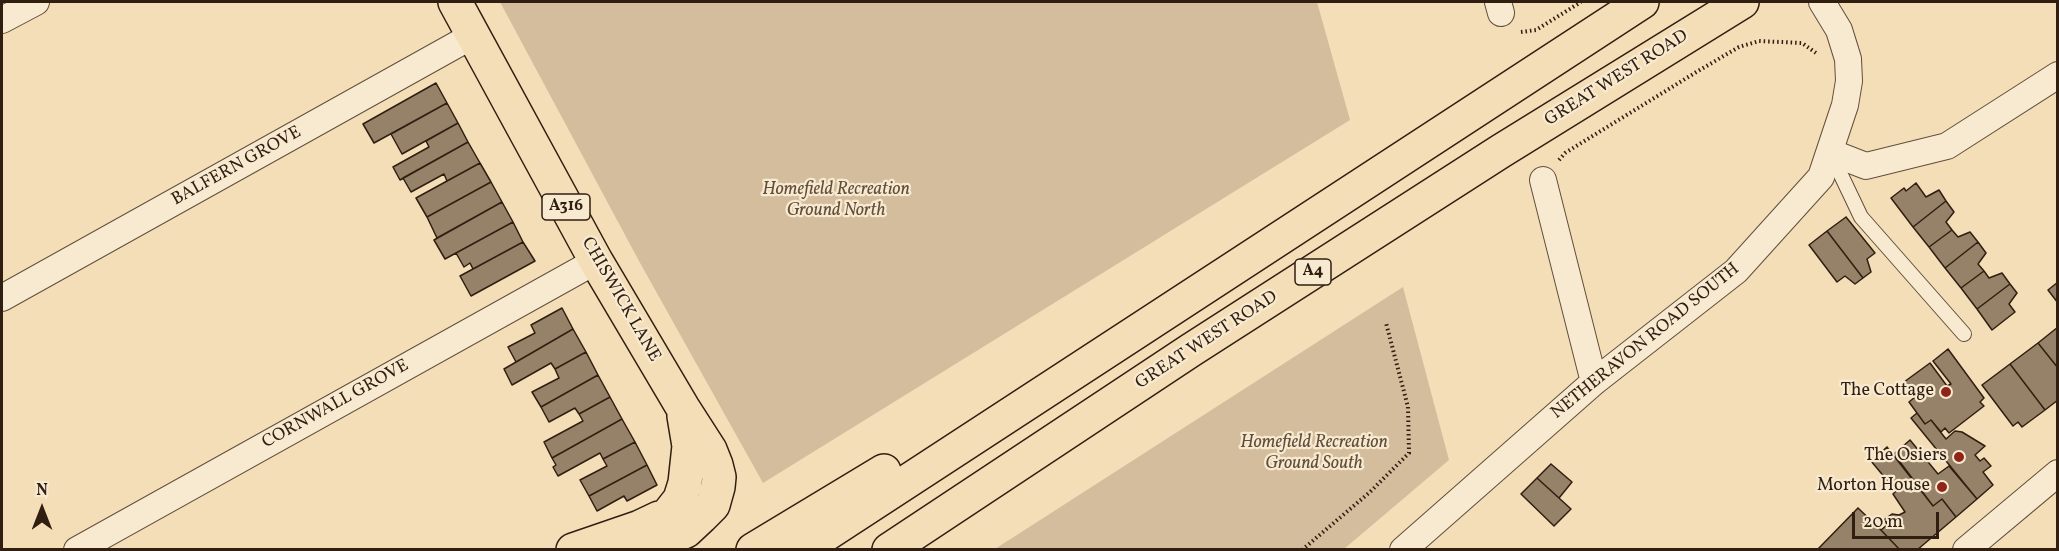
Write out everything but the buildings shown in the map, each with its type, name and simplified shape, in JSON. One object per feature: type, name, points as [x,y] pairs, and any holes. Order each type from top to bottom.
[{"type":"main road","name":"CHISWICK LANE","points":[[455,2],[596,261],[710,450],[719,477],[713,505],[686,531],[647,547]]},
{"type":"main road","name":"A4","points":[[802,549],[1642,2]]},
{"type":"main road","name":"GREAT WEST ROAD","points":[[888,549],[1461,176],[1742,2]]},
{"type":"main road","name":"A4","points":[[753,549],[1382,171]]},
{"type":"main road","name":"CHISWICK LANE","points":[[669,513],[683,492],[688,469],[689,446],[683,408]]},
{"type":"main road","name":"A316","points":[[647,547],[669,513]]},
{"type":"main road","points":[[573,549],[640,526],[669,513]]},
{"type":"street","points":[[2,20],[36,2]]},
{"type":"street","name":"NETHERAVON ROAD SOUTH","points":[[1403,549],[1594,382],[1736,271],[1821,177],[1845,105],[1849,81],[1848,59],[1839,30],[1822,2]]},
{"type":"street","name":"BALFERN GROVE","points":[[2,298],[472,36]]},
{"type":"street","points":[[1830,152],[1866,166],[1947,146],[2058,75]]},
{"type":"street","points":[[1543,180],[1594,382]]},
{"type":"street","name":"CORNWALL GROVE","points":[[77,549],[596,261]]},
{"type":"street","points":[[1966,549],[2058,473]]},
{"type":"lane","points":[[1830,152],[1861,217],[1964,334]]},
{"type":"path","points":[[1536,30],[1581,2]]},
{"type":"path","points":[[1543,180],[1565,153],[1739,47],[1759,41],[1802,43],[1812,48],[1818,55]]},
{"type":"path","points":[[1302,549],[1370,492],[1409,453],[1408,407],[1386,323]]},
{"type":"green space","name":"Homefield Recreation Ground North","points":[[500,2],[1317,2],[1350,120],[763,483],[639,261]]},
{"type":"green space","name":"Homefield Recreation Ground South","points":[[1403,287],[1449,460],[1344,549],[995,549]]},
{"type":"place","name":"The Cottage","points":[[1946,392]]},
{"type":"place","name":"The Osiers","points":[[1959,457]]},
{"type":"place","name":"Morton House","points":[[1942,487]]}]
